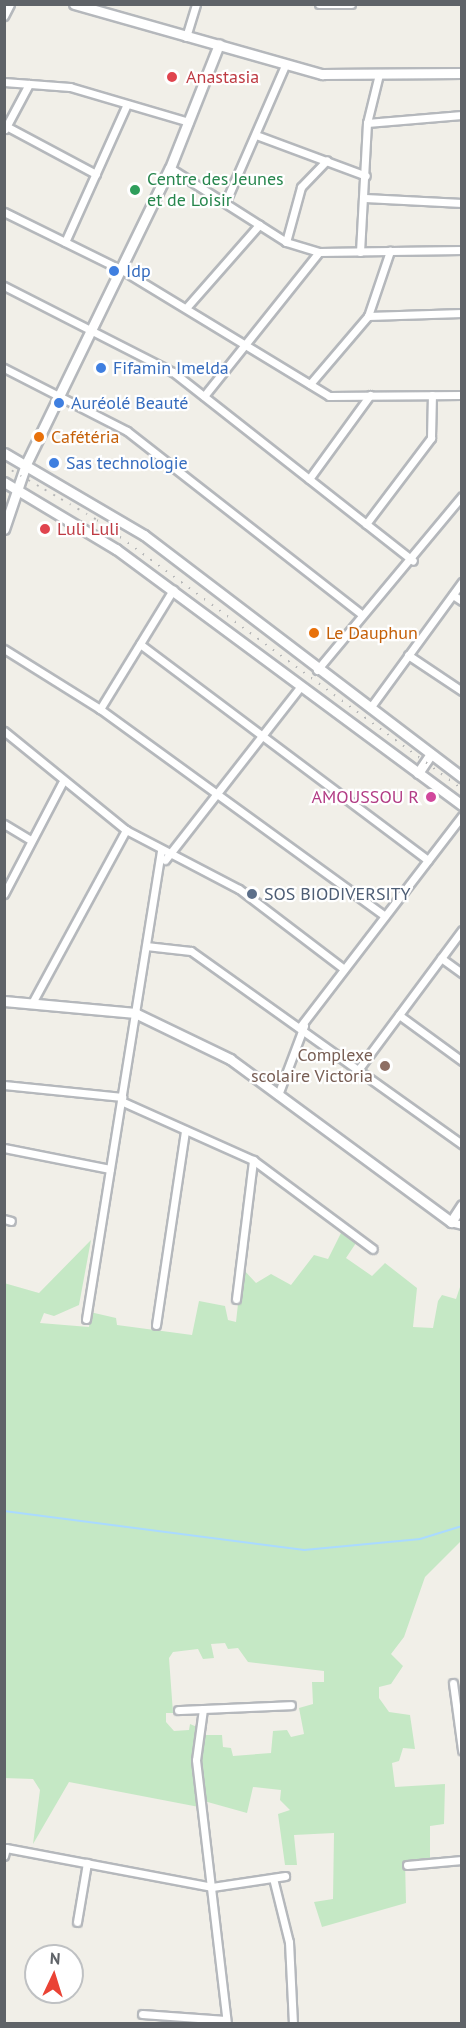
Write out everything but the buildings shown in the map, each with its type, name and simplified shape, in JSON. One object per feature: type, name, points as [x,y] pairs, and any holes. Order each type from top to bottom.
[{"type":"street","points":[[4,16],[10,4]]},
{"type":"street","points":[[75,4],[322,74],[462,73]]},
{"type":"street","points":[[186,37],[196,4]]},
{"type":"street","points":[[319,4],[351,4]]},
{"type":"street","points":[[4,529],[26,464],[57,395],[122,270],[170,168],[219,44]]},
{"type":"street","points":[[226,201],[285,65]]},
{"type":"street","points":[[360,252],[365,198],[367,123],[379,74]]},
{"type":"street","points":[[4,82],[70,87],[189,122]]},
{"type":"street","points":[[29,84],[5,128],[96,174]]},
{"type":"street","points":[[65,242],[127,104]]},
{"type":"street","points":[[367,123],[462,115]]},
{"type":"street","points":[[256,135],[366,176]]},
{"type":"street","points":[[286,242],[301,187],[327,160]]},
{"type":"street","points":[[170,168],[226,201],[286,242],[319,252],[462,250]]},
{"type":"street","points":[[365,198],[462,203]]},
{"type":"street","points":[[4,212],[122,270],[329,396],[462,395]]},
{"type":"street","points":[[186,308],[259,225]]},
{"type":"street","points":[[310,384],[368,316],[390,251]]},
{"type":"street","points":[[204,396],[319,252]]},
{"type":"street","points":[[4,286],[173,372],[413,561]]},
{"type":"street","points":[[368,316],[462,313]]},
{"type":"street","points":[[4,368],[126,431],[360,613]]},
{"type":"street","points":[[309,479],[370,395]]},
{"type":"street","points":[[366,524],[431,438],[432,395]]},
{"type":"street","points":[[4,453],[144,535],[317,670],[462,777]]},
{"type":"street","points":[[4,482],[173,590],[300,687],[462,805]]},
{"type":"street","points":[[317,670],[360,613],[413,561],[462,496]]},
{"type":"street","points":[[370,708],[462,582]]},
{"type":"street","points":[[100,709],[173,590]]},
{"type":"street","points":[[453,595],[462,601]]},
{"type":"street","points":[[140,644],[428,860]]},
{"type":"street","points":[[4,649],[100,709],[215,796],[385,915]]},
{"type":"street","points":[[408,655],[462,691]]},
{"type":"street","points":[[86,1318],[159,868],[165,854],[215,796],[300,687]]},
{"type":"street","points":[[4,731],[62,783],[126,830],[165,854],[239,889],[344,969]]},
{"type":"street","points":[[418,773],[431,754]]},
{"type":"street","points":[[4,894],[29,839],[62,783]]},
{"type":"street","points":[[278,1095],[301,1028],[307,1018],[462,816]]},
{"type":"street","points":[[4,824],[29,839]]},
{"type":"street","points":[[32,1003],[126,830]]},
{"type":"street","points":[[358,1070],[462,930]]},
{"type":"street","points":[[146,946],[191,951],[462,1144]]},
{"type":"street","points":[[441,958],[462,973]]},
{"type":"street","points":[[4,1001],[135,1013],[230,1059],[451,1222],[462,1225]]},
{"type":"street","points":[[399,1015],[462,1061]]},
{"type":"street","points":[[4,1085],[121,1099],[253,1160],[374,1249]]},
{"type":"street","points":[[156,1324],[185,1130]]},
{"type":"street","points":[[4,1148],[110,1169]]},
{"type":"street","points":[[236,1299],[253,1160]]},
{"type":"street","points":[[451,1222],[462,1205]]},
{"type":"street","points":[[453,1683],[462,1750]]},
{"type":"street","points":[[178,1710],[291,1705]]},
{"type":"street","points":[[142,2014],[226,2022],[196,1760],[203,1709]]},
{"type":"street","points":[[4,1856],[6,1848],[212,1887],[285,1876]]},
{"type":"street","points":[[407,1864],[462,1860]]},
{"type":"street","points":[[78,1922],[87,1863]]},
{"type":"street","points":[[273,1878],[289,1942],[293,2024]]},
{"type":"green space","points":[[341,1233],[356,1243],[346,1258],[372,1276],[385,1263],[417,1288],[413,1327],[433,1328],[438,1301],[442,1295],[456,1299],[461,1284],[461,1541],[425,1577],[404,1637],[391,1654],[403,1666],[391,1684],[379,1687],[379,1698],[389,1712],[410,1715],[415,1749],[403,1748],[399,1761],[392,1763],[395,1787],[445,1784],[444,1824],[430,1826],[430,1859],[405,1861],[406,1903],[322,1927],[314,1902],[333,1899],[334,1833],[294,1835],[297,1865],[285,1865],[278,1814],[290,1810],[280,1800],[281,1790],[253,1787],[247,1813],[204,1801],[199,1760],[203,1735],[222,1735],[223,1747],[231,1748],[233,1756],[271,1753],[273,1731],[287,1730],[291,1737],[304,1734],[299,1708],[313,1704],[312,1682],[324,1682],[324,1671],[248,1662],[238,1648],[228,1649],[225,1643],[211,1644],[214,1658],[203,1659],[198,1649],[173,1652],[169,1658],[173,1713],[166,1713],[166,1722],[174,1731],[189,1730],[190,1724],[197,1727],[192,1754],[199,1807],[69,1782],[33,1844],[40,1790],[33,1779],[4,1778],[4,1283],[39,1293],[91,1240],[79,1305],[54,1316],[44,1313],[40,1323],[89,1327],[90,1312],[116,1318],[117,1325],[192,1335],[199,1301],[225,1306],[228,1320],[236,1322],[242,1268],[256,1283],[271,1274],[291,1285],[314,1255],[328,1259]]},
{"type":"waterway","points":[[4,1511],[304,1550],[420,1539],[462,1526]]},
{"type":"railway","points":[[4,466],[97,520],[462,789]]},
{"type":"place","name":"Anastasia","points":[[172,77]]},
{"type":"place","name":"Centre des Jeunes et de Loisir","points":[[135,190]]},
{"type":"place","name":"Idp","points":[[114,271]]},
{"type":"place","name":"Fifamin Imelda","points":[[101,368]]},
{"type":"place","name":"Auréolé Beauté","points":[[59,403]]},
{"type":"place","name":"Cafétéria","points":[[39,437]]},
{"type":"place","name":"Sas technologie","points":[[54,463]]},
{"type":"place","name":"Luli Luli","points":[[45,529]]},
{"type":"place","name":"Le Dauphun","points":[[314,633]]},
{"type":"place","name":"AMOUSSOU R","points":[[431,797]]},
{"type":"place","name":"SOS BIODIVERSITY","points":[[252,894]]},
{"type":"place","name":"Complexe scolaire Victoria","points":[[385,1066]]}]
